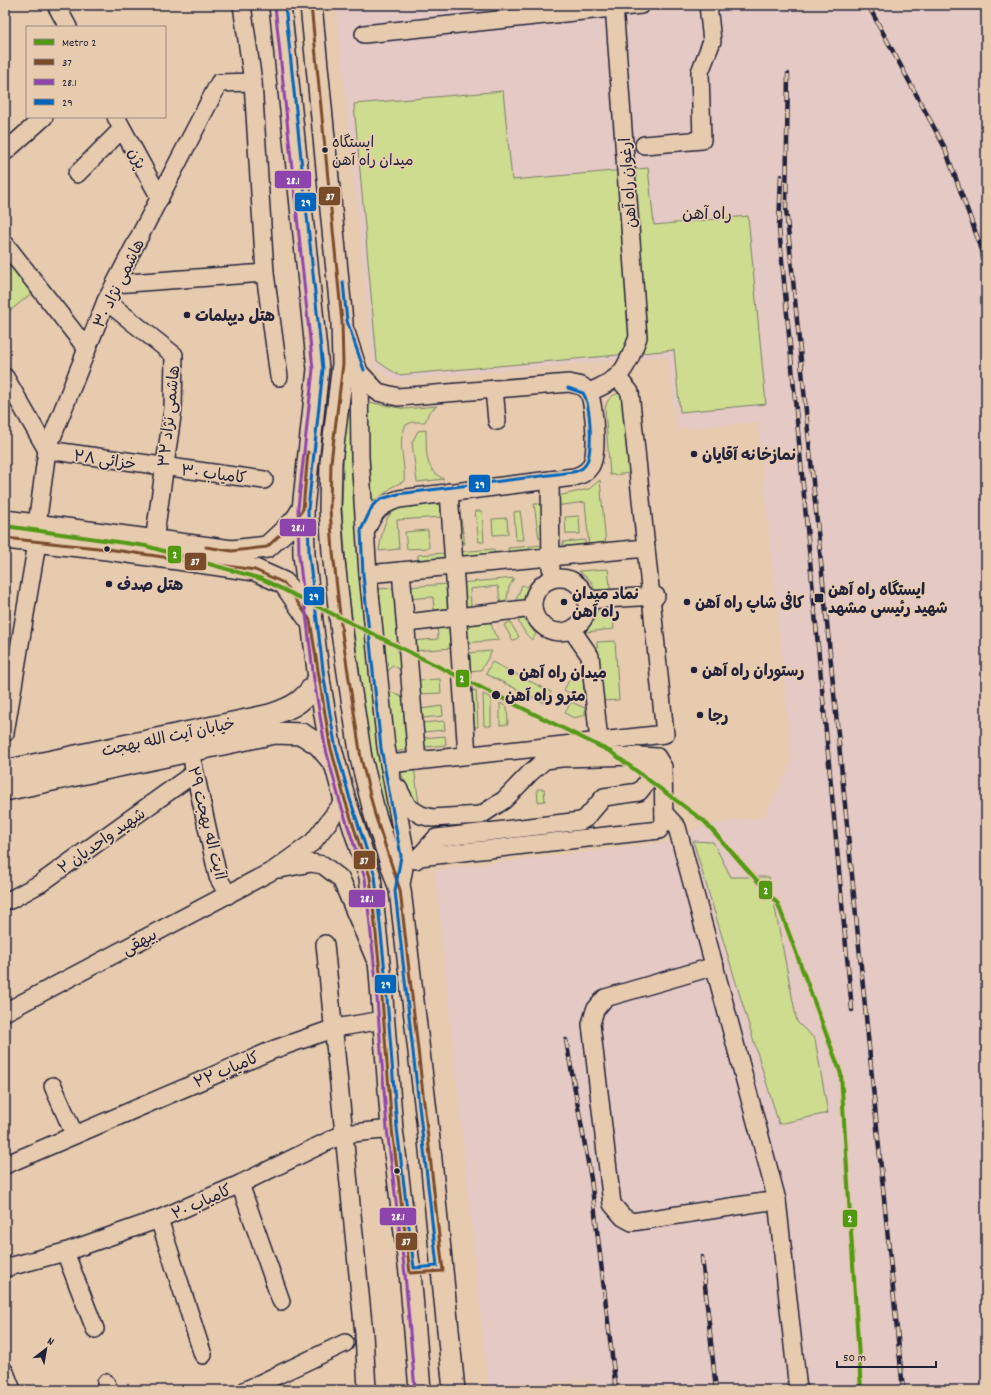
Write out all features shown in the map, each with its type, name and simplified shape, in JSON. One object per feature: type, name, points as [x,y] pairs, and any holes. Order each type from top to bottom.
[{"type":"main road","points":[[280,5],[318,369],[303,509],[304,555],[310,620],[318,679],[336,765],[345,800],[370,877],[380,972],[392,1130],[410,1273],[420,1390]]},
{"type":"main road","points":[[312,5],[342,322],[343,364],[331,462],[330,510],[333,552],[342,633],[361,758],[375,815],[400,890],[427,1120],[454,1390]]},
{"type":"main road","points":[[5,538],[37,534],[154,540],[232,551],[267,546],[295,521],[303,509]]},
{"type":"main road","points":[[5,521],[37,534],[107,548],[255,570],[284,584],[310,620]]},
{"type":"main road","points":[[253,548],[259,554],[260,559],[260,563],[255,570]]},
{"type":"main road","name":"خیابان آیت الله بهجت","points":[[5,771],[270,715],[292,708],[309,693],[318,679]]},
{"type":"main road","name":"خیابان آیت الله بهجت","points":[[5,790],[275,733],[302,734],[319,745],[336,765]]},
{"type":"main road","points":[[410,1273],[443,1271]]},
{"type":"street","points":[[56,5],[67,26]]},
{"type":"street","points":[[242,5],[253,82],[266,273],[279,377]]},
{"type":"street","points":[[364,34],[614,6],[641,5]]},
{"type":"street","points":[[644,144],[702,140],[700,72],[712,41],[708,5]]},
{"type":"street","name":"ارغوان راه آهن","points":[[614,6],[638,337],[630,359],[623,372],[617,377]]},
{"type":"street","name":"هاشمی نژاد ۳۰","points":[[5,733],[37,534],[47,450],[106,301],[219,83],[253,82]]},
{"type":"street","points":[[5,152],[43,118]]},
{"type":"street","points":[[77,174],[119,123]]},
{"type":"street","name":"پژن","points":[[119,123],[160,198]]},
{"type":"street","points":[[5,244],[87,349]]},
{"type":"street","points":[[115,284],[266,273]]},
{"type":"street","name":"هاشمی نژاد ۳۲","points":[[106,301],[174,355],[173,409],[163,467],[154,540]]},
{"type":"street","points":[[342,322],[359,372],[360,457],[368,574],[390,770],[406,856],[400,890]]},
{"type":"street","points":[[359,372],[378,392],[398,397],[569,383],[582,386],[589,392],[593,403],[594,454],[591,466],[584,474],[550,480],[405,498],[383,504],[377,509],[366,530]]},
{"type":"street","points":[[5,376],[47,450]]},
{"type":"street","points":[[390,770],[417,761],[665,734],[653,596],[646,548],[630,392],[617,377],[609,384],[589,392]]},
{"type":"street","points":[[494,389],[497,421]]},
{"type":"street","name":"خزائی ۲۸","points":[[47,450],[163,467]]},
{"type":"street","name":"کامیاب ۳۰","points":[[163,467],[264,480]]},
{"type":"street","points":[[550,480],[552,578]]},
{"type":"street","points":[[449,492],[467,755]]},
{"type":"street","points":[[368,574],[646,548]]},
{"type":"street","points":[[401,571],[417,761]]},
{"type":"street","points":[[561,577],[570,579],[578,584],[584,592],[587,600],[585,618],[572,630],[555,632],[547,629],[540,624],[535,616],[533,598],[543,583],[552,578],[561,577]]},
{"type":"street","points":[[587,600],[653,596]]},
{"type":"street","points":[[406,623],[533,608]]},
{"type":"street","points":[[572,630],[590,656],[599,741]]},
{"type":"street","name":"اآیت اله بهجت ۲۹","points":[[192,750],[193,774],[218,877],[228,895]]},
{"type":"street","points":[[400,890],[419,857],[436,838],[581,821],[586,818],[604,797],[638,792],[644,788],[649,776],[648,769],[638,756]]},
{"type":"street","points":[[390,770],[408,807],[421,815],[432,818],[481,815],[493,808],[546,760],[561,758],[652,756],[657,757],[663,767],[664,822],[659,830],[653,832],[419,857]]},
{"type":"street","name":"شهید واحدیان ۲","points":[[5,899],[10,900],[41,883],[193,774]]},
{"type":"street","points":[[274,870],[313,842],[345,800]]},
{"type":"street","points":[[664,813],[677,827],[777,1200],[798,1390]]},
{"type":"street","points":[[274,870],[311,863],[323,865],[341,878],[380,972]]},
{"type":"street","name":"بیهقی","points":[[5,1012],[274,870]]},
{"type":"street","points":[[325,944],[364,1334],[367,1390]]},
{"type":"street","points":[[714,966],[605,998],[595,1010],[591,1024],[612,1204],[623,1217],[632,1222],[777,1200]]},
{"type":"street","name":"کامیاب ۲۲","points":[[5,1165],[275,1048],[334,1028],[383,1020]]},
{"type":"street","points":[[53,1086],[74,1134]]},
{"type":"street","name":"کامیاب ۲۰","points":[[5,1268],[65,1252],[159,1220],[240,1184],[343,1134],[392,1130]]},
{"type":"street","points":[[240,1184],[281,1301]]},
{"type":"street","points":[[159,1220],[203,1355]]},
{"type":"street","points":[[65,1252],[95,1329]]},
{"type":"street","points":[[246,1390],[345,1343]]},
{"type":"street","points":[[5,1372],[12,1390]]},
{"type":"shaded area","points":[[336,5],[986,5],[986,1390],[593,1390],[592,1380],[488,1387],[435,870],[673,842],[703,825],[764,817],[792,761],[758,422],[677,429],[668,356],[395,380],[373,367]]},
{"type":"green space","points":[[503,91],[512,180],[648,168],[654,225],[748,216],[766,404],[680,412],[674,350],[398,375],[377,361],[354,104]]},
{"type":"green space","points":[[5,255],[33,292],[5,315]]},
{"type":"green space","points":[[350,366],[352,448],[399,849],[381,801],[366,725],[347,578],[342,509],[344,436]]},
{"type":"green space","points":[[619,393],[626,393],[633,473],[610,475],[605,409],[609,399]]},
{"type":"green space","points":[[373,403],[405,409],[437,406],[429,412],[425,422],[412,422],[406,425],[402,438],[404,481],[392,487],[377,500],[372,499],[366,411],[369,405]]},
{"type":"green space","points":[[426,430],[429,465],[437,475],[444,479],[417,482],[412,442],[418,431]]},
{"type":"green space","points":[[600,480],[606,545],[589,546],[585,502],[555,506],[558,496],[589,489]]},
{"type":"green space","points":[[433,502],[442,507],[441,517],[397,520],[399,549],[379,551],[384,526],[392,512],[408,505]]},
{"type":"green space","points":[[534,504],[542,504],[544,538],[539,538]]},
{"type":"green space","points":[[475,511],[482,511],[484,542],[479,542]]},
{"type":"green space","points":[[520,511],[524,540],[516,540],[514,512]]},
{"type":"green space","points":[[455,513],[460,513],[465,544],[457,544]]},
{"type":"green space","points":[[579,516],[580,534],[566,534],[565,517]]},
{"type":"green space","points":[[507,518],[508,534],[493,535],[492,519]]},
{"type":"green space","points":[[428,530],[429,548],[407,549],[405,532]]},
{"type":"green space","points":[[585,540],[585,548],[563,549],[563,542]]},
{"type":"green space","points":[[544,545],[545,551],[509,554],[508,548]]},
{"type":"green space","points":[[494,549],[495,556],[459,560],[458,552]]},
{"type":"green space","points":[[445,553],[445,560],[418,563],[418,555]]},
{"type":"green space","points":[[608,569],[611,595],[597,595],[591,581],[579,571]]},
{"type":"green space","points":[[514,578],[509,587],[506,604],[501,605],[498,586],[470,589],[471,607],[462,608],[461,583]]},
{"type":"green space","points":[[449,584],[450,608],[434,610],[433,597],[406,599],[405,587]]},
{"type":"green space","points":[[522,585],[533,589],[529,603],[515,603]]},
{"type":"green space","points":[[398,588],[405,672],[392,665],[386,675],[378,589]]},
{"type":"green space","points":[[598,604],[612,604],[614,629],[585,632],[595,620]]},
{"type":"green space","points":[[523,618],[536,634],[532,640],[526,634],[518,621]]},
{"type":"green space","points":[[490,620],[494,633],[499,640],[465,643],[463,622]]},
{"type":"green space","points":[[510,622],[519,637],[513,641],[504,625]]},
{"type":"green space","points":[[451,623],[453,648],[412,651],[411,641],[438,639],[437,624]]},
{"type":"green space","points":[[615,641],[619,700],[601,701],[597,642]]},
{"type":"green space","points":[[492,651],[481,670],[467,671],[466,653]]},
{"type":"green space","points":[[492,662],[551,692],[545,703],[486,674]]},
{"type":"green space","points":[[575,668],[583,672],[584,701],[564,690]]},
{"type":"green space","points":[[440,679],[441,693],[419,694],[418,680]]},
{"type":"green space","points":[[388,690],[407,700],[411,749],[395,752]]},
{"type":"green space","points":[[476,690],[478,727],[471,727],[469,691]]},
{"type":"green space","points":[[483,694],[491,698],[491,726],[484,726]]},
{"type":"green space","points":[[571,702],[585,708],[585,715],[574,718],[565,713]]},
{"type":"green space","points":[[500,703],[507,707],[508,724],[500,725]]},
{"type":"green space","points":[[442,706],[443,716],[422,718],[421,709]]},
{"type":"green space","points":[[444,721],[445,730],[423,732],[422,723]]},
{"type":"green space","points":[[445,736],[446,745],[425,747],[423,738]]},
{"type":"green space","points":[[414,767],[419,804],[408,793],[400,769]]},
{"type":"green space","points":[[537,789],[544,789],[545,801],[538,802]]},
{"type":"green space","points":[[693,841],[713,842],[731,877],[769,877],[797,1022],[815,1039],[828,1113],[779,1124]]},
{"type":"railway","points":[[868,5],[944,146],[986,261]]},
{"type":"railway","points":[[788,74],[786,209],[903,1390]]},
{"type":"railway","points":[[781,176],[779,228],[852,1010]]},
{"type":"railway","points":[[566,1040],[591,1179],[616,1390]]},
{"type":"railway","points":[[702,1257],[716,1390]]},
{"type":"metro line","name":"2","points":[[5,526],[146,546],[262,579],[611,752],[705,822],[778,904],[841,1074],[861,1390]]},
{"type":"transit line","name":"29","points":[[285,5],[323,369],[308,509],[309,555],[324,678],[335,744],[350,799],[375,876],[385,972],[397,1128],[414,1268],[437,1266],[395,891],[401,856],[381,748],[363,575],[361,530],[373,505],[381,499],[398,494],[573,472],[582,468],[586,464],[590,449],[588,407],[583,393],[568,388]]},
{"type":"transit line","name":"37","points":[[5,538],[107,549],[255,570],[284,583],[310,620],[330,745],[345,800],[370,877],[380,972],[392,1129],[410,1273],[443,1271],[400,890],[375,815],[361,758],[342,633],[333,552],[330,509],[331,462],[343,364],[342,322],[311,5]]},
{"type":"transit line","name":"28.1","points":[[275,6],[313,369],[298,508],[299,556],[314,680],[325,746],[340,802],[365,878],[375,972],[387,1129],[405,1274],[415,1390]]},
{"type":"transit line","name":"29","points":[[343,282],[347,321],[364,370]]},
{"type":"transit line","name":"37","points":[[206,547],[232,551],[267,547],[295,521],[303,509],[308,452]]},
{"type":"place","name":"ایستگاه میدان راه آهن","points":[[325,150]]},
{"type":"place","name":"هتل دیپلمات","points":[[187,315]]},
{"type":"place","name":"نمازخانه آقایان","points":[[694,454]]},
{"type":"place","name":"هتل صدف","points":[[109,584]]},
{"type":"place","name":"ایستگاه راه آهن شهید رئیسی مشهد","points":[[819,598]]},
{"type":"place","name":"نماد میدان راه آهن","points":[[564,602]]},
{"type":"place","name":"کافی شاپ راه آهن","points":[[687,602]]},
{"type":"place","name":"رستوران راه آهن","points":[[694,670]]},
{"type":"place","name":"میدان راه آهن","points":[[511,672]]},
{"type":"place","name":"مترو راه آهن","points":[[496,695]]},
{"type":"place","name":"رجا","points":[[700,715]]},
{"type":"district","name":"راه آهن","points":[[707,213]]}]
